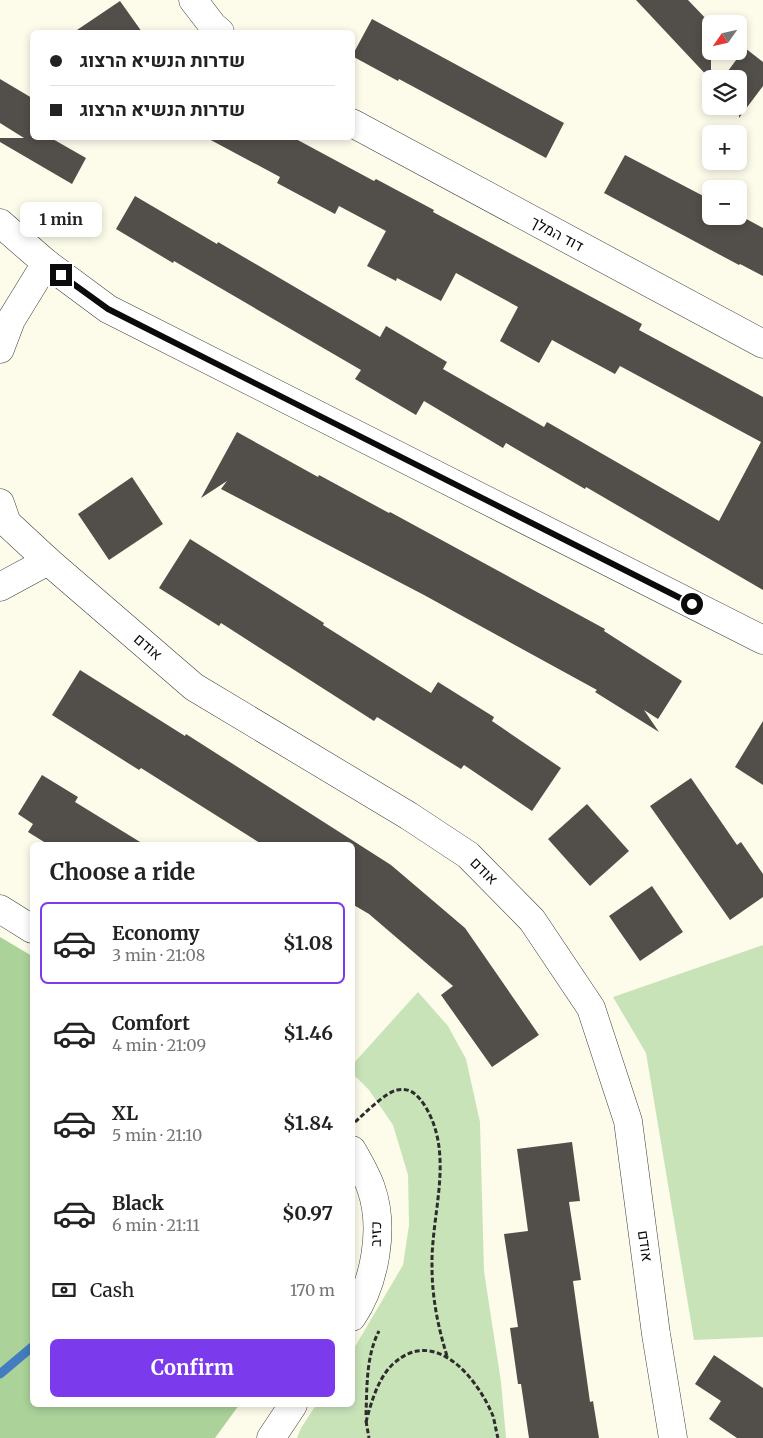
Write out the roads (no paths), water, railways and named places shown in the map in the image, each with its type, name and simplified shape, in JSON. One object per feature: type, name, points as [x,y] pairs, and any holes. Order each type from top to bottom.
[{"type":"street","points":[[193,0],[218,30]]},
{"type":"street","name":"דוד המלך","points":[[355,125],[763,344]]},
{"type":"street","points":[[0,223],[46,263],[108,309],[763,640]]},
{"type":"street","points":[[0,349],[11,320],[46,263]]},
{"type":"street","name":"אודם","points":[[0,503],[7,523],[48,561],[194,687],[409,816],[468,855],[532,920],[591,1008],[628,1121],[655,1324],[673,1438]]},
{"type":"street","points":[[0,587],[48,561]]},
{"type":"street","points":[[0,909],[30,928]]},
{"type":"street","name":"כזיב","points":[[355,1156],[372,1188],[378,1226],[375,1260],[363,1302],[355,1313]]},
{"type":"street","points":[[271,1438],[292,1407]]},
{"type":"waterway","points":[[0,1374],[30,1349]]}]
